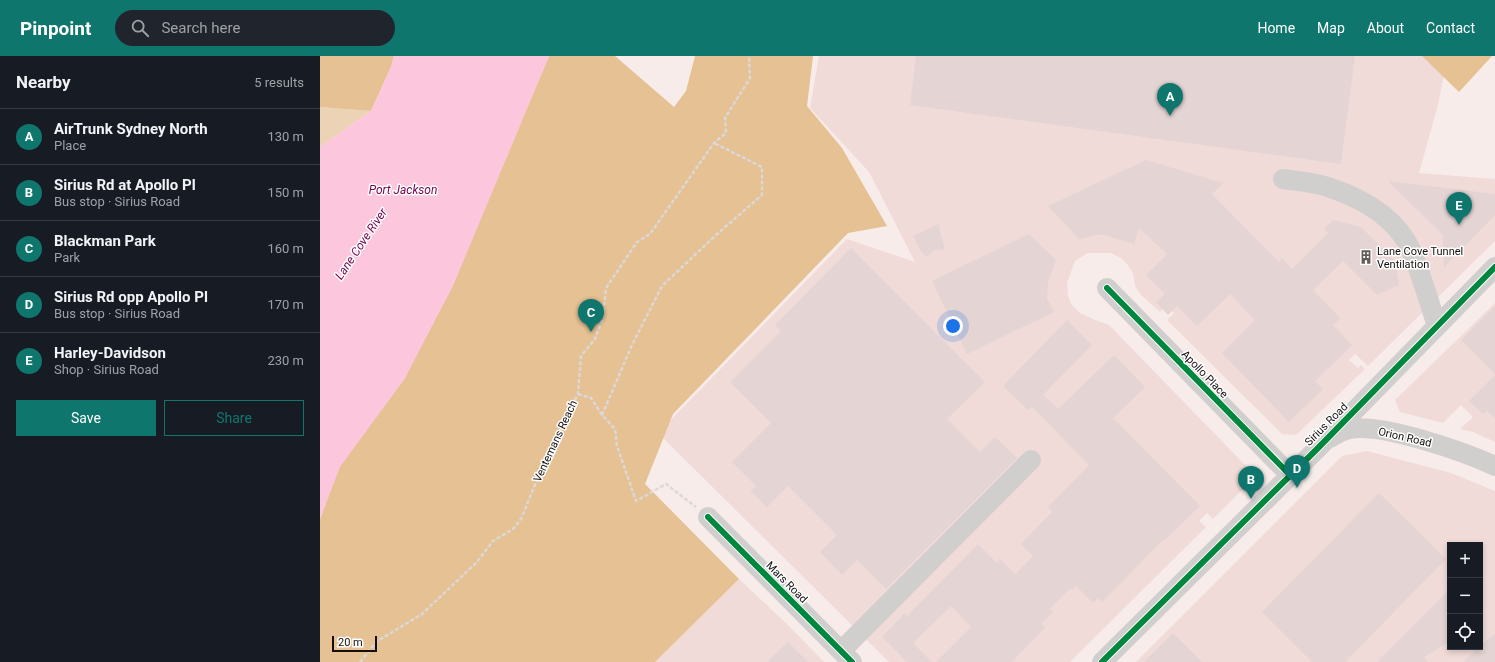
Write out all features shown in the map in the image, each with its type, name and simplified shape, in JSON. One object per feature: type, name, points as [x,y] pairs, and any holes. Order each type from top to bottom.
[{"type":"street","points":[[1283,179],[1328,187],[1367,204],[1385,217],[1402,235],[1411,250],[1437,326]]},
{"type":"street","name":"Sirius Road","points":[[1102,662],[1318,448],[1495,267]]},
{"type":"street","name":"Apollo Place","points":[[1107,288],[1290,475]]},
{"type":"street","name":"Orion Road","points":[[1318,448],[1333,436],[1350,429],[1381,430],[1426,441],[1482,460],[1495,466]]},
{"type":"street","points":[[846,656],[1030,460]]},
{"type":"street","name":"Mars Road","points":[[708,517],[846,656]]},
{"type":"path","points":[[602,415],[632,344],[662,286],[716,235],[762,195],[762,167],[714,143]]},
{"type":"path","points":[[578,394],[591,398],[602,415],[615,430],[617,446],[636,501],[666,484],[708,517]]},
{"type":"shaded area","points":[[320,56],[394,56],[391,67],[371,111],[320,107]]},
{"type":"shaded area","points":[[549,56],[615,56],[674,107],[686,91],[695,56],[813,56],[807,106],[842,148],[887,226],[848,233],[673,414],[645,484],[739,579],[655,662],[320,662],[320,519],[339,467],[405,378],[503,165]]},
{"type":"shaded area","points":[[819,56],[1436,56],[1446,65],[1438,105],[1419,173],[1495,179],[1495,241],[1368,366],[1355,354],[1349,360],[1358,368],[1361,365],[1365,369],[1296,435],[1282,434],[1167,320],[1174,313],[1166,306],[1160,312],[1141,295],[1135,286],[1133,273],[1121,258],[1111,253],[1088,253],[1075,261],[1067,283],[1068,296],[1071,304],[1080,313],[1109,325],[1250,470],[1250,482],[1213,519],[1207,513],[1199,521],[1206,527],[1070,662],[889,662],[658,433],[847,239],[915,262],[869,172],[810,108]]},
{"type":"shaded area","points":[[1422,56],[1492,56],[1459,92]]},
{"type":"shaded area","points":[[320,107],[371,111],[320,147]]},
{"type":"shaded area","points":[[1495,303],[1495,442],[1473,432],[1460,429],[1473,417],[1461,405],[1443,423],[1400,412],[1395,400]]},
{"type":"shaded area","points":[[1367,451],[1451,473],[1495,491],[1495,662],[1136,662],[1342,456]]},
{"type":"shaded area","points":[[739,579],[787,624],[824,662],[655,662]]},
{"type":"water","name":"Port Jackson","points":[[394,56],[549,56],[453,286],[405,378],[340,467],[320,519],[320,147],[371,111],[391,67]]},
{"type":"building","points":[[916,56],[1355,56],[1341,164],[910,105]]},
{"type":"building","points":[[1146,160],[1223,183],[1212,194],[1279,262],[1282,258],[1292,269],[1328,233],[1324,229],[1333,220],[1361,227],[1395,261],[1399,285],[1377,295],[1343,261],[1313,290],[1340,318],[1333,325],[1352,345],[1315,381],[1323,389],[1289,422],[1222,353],[1255,320],[1230,294],[1197,326],[1177,306],[1168,315],[1156,302],[1165,294],[1146,275],[1167,254],[1139,228],[1134,244],[1101,234],[1079,239],[1048,206]]},
{"type":"building","points":[[1388,181],[1495,194],[1495,215],[1444,267],[1443,235]]},
{"type":"building","points":[[938,224],[945,249],[934,250],[927,257],[920,250],[913,236]]},
{"type":"building","points":[[1029,234],[1056,260],[1048,281],[1047,299],[1054,312],[967,354],[932,281]]},
{"type":"building","points":[[851,248],[985,382],[947,419],[980,452],[995,437],[1017,458],[886,589],[857,560],[842,575],[820,552],[837,535],[788,486],[767,507],[750,491],[756,486],[732,462],[771,423],[730,382],[781,331],[775,325]]},
{"type":"building","points":[[1495,306],[1495,374],[1461,340]]},
{"type":"building","points":[[1067,320],[1092,345],[1043,395],[1058,409],[1114,355],[1145,387],[1113,418],[1200,506],[1165,540],[1164,539],[1102,602],[1098,598],[1093,603],[1076,586],[1072,590],[1070,588],[1050,609],[1053,612],[1041,624],[1045,627],[1012,662],[936,662],[971,627],[951,606],[913,643],[932,662],[907,662],[882,637],[905,613],[907,616],[978,544],[997,563],[1000,559],[1015,574],[1033,556],[1021,544],[1052,512],[1048,507],[1089,465],[1032,407],[1028,410],[1003,386]]},
{"type":"building","points":[[1495,375],[1495,418],[1487,411],[1483,414],[1469,401]]},
{"type":"building","points":[[1379,493],[1446,559],[1345,662],[1312,662],[1262,612]]},
{"type":"building","points":[[1447,592],[1447,643],[1424,657],[1428,662],[1377,662]]},
{"type":"building","points":[[1173,633],[1202,662],[1144,662]]},
{"type":"building","points":[[1495,634],[1495,662],[1464,662],[1475,650],[1483,650],[1483,643]]},
{"type":"building","points":[[788,642],[808,662],[767,662]]},
{"type":"cycle path","points":[[1102,662],[1318,448],[1495,267]]},
{"type":"cycle path","points":[[1107,288],[1290,475]]},
{"type":"cycle path","points":[[708,517],[852,662]]},
{"type":"place","name":"AirTrunk Sydney North","points":[[1170,116]]},
{"type":"place","name":"Harley-Davidson","points":[[1459,225]]},
{"type":"place","name":"Lane Cove Tunnel Ventilation","points":[[1366,257]]},
{"type":"place","name":"Blackman Park","points":[[591,332]]},
{"type":"place","name":"Sirius Rd opp Apollo Pl","points":[[1297,488]]},
{"type":"place","name":"Sirius Rd at Apollo Pl","points":[[1251,499]]},
{"type":"water label","name":"Lane Cove River","points":[[361,244]]}]
